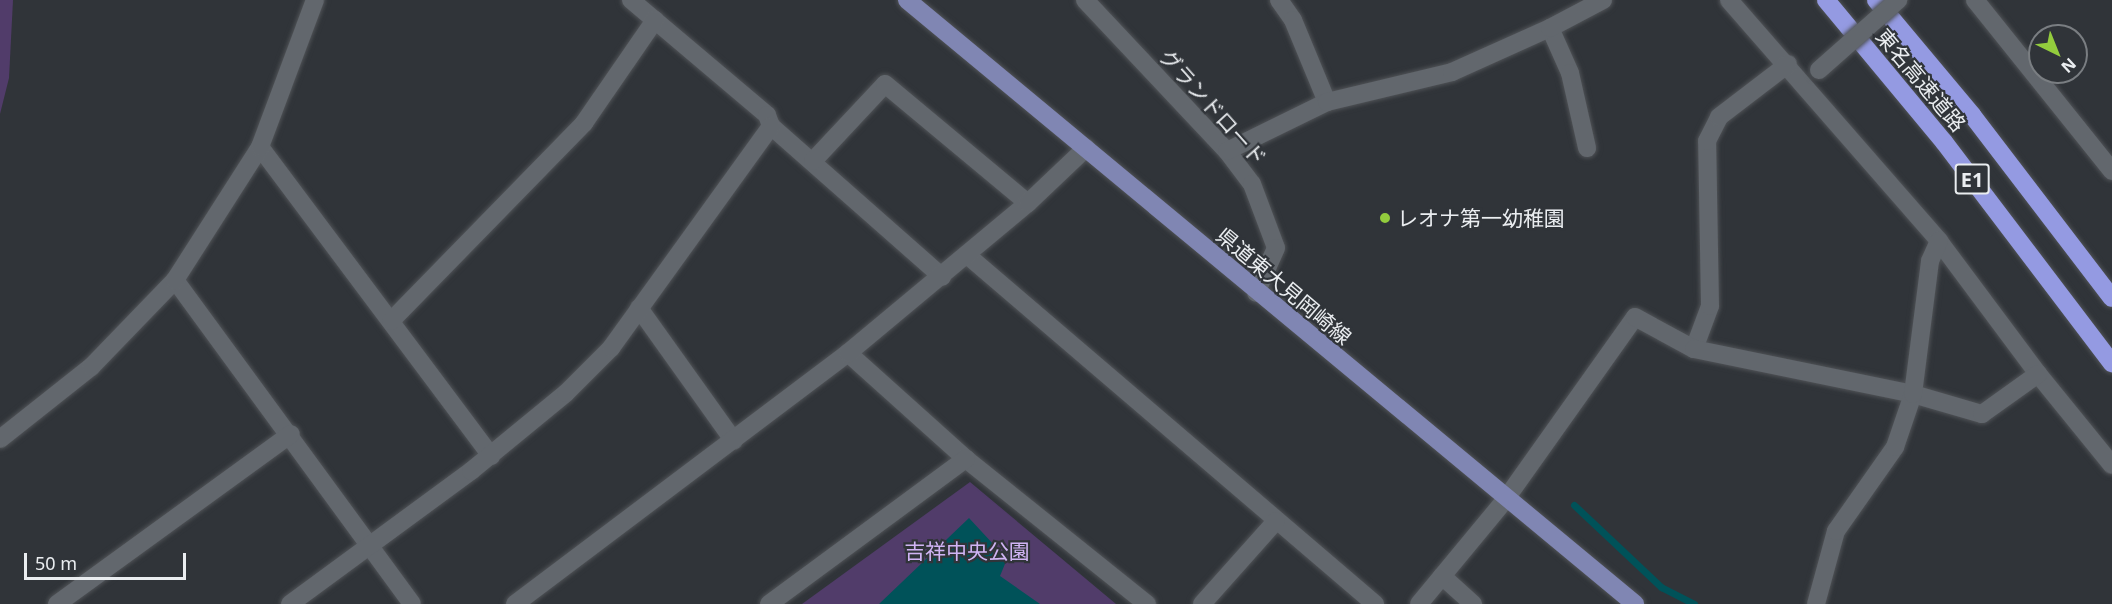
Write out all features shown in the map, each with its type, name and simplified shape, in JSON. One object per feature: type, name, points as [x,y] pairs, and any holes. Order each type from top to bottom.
[{"type":"highway","name":"東名高速道路","points":[[1826,0],[1944,142],[2112,363]]},
{"type":"highway","name":"東名高速道路","points":[[1876,0],[1972,115],[2112,298]]},
{"type":"main road","name":"県道東大見岡崎線","points":[[907,0],[1505,500],[1635,604]]},
{"type":"street","points":[[0,439],[91,367],[176,280],[260,147],[315,0]]},
{"type":"street","points":[[631,0],[767,115],[771,126],[942,277]]},
{"type":"street","name":"グランドロード","points":[[1085,0],[1227,151],[1252,184],[1276,248],[1268,273],[1256,293]]},
{"type":"street","points":[[1279,0],[1293,20],[1327,102]]},
{"type":"street","points":[[1227,151],[1327,102],[1452,72],[1550,28],[1603,0]]},
{"type":"street","points":[[1729,0],[1803,81],[1939,241],[2038,374],[2112,465]]},
{"type":"street","points":[[1803,81],[1819,70],[1898,0]]},
{"type":"street","points":[[1976,0],[2112,171]]},
{"type":"street","points":[[391,321],[584,123],[655,20]]},
{"type":"street","points":[[1550,28],[1570,73],[1587,148]]},
{"type":"street","points":[[1694,349],[1710,306],[1707,141],[1719,117],[1788,64]]},
{"type":"street","points":[[813,161],[885,84],[1028,203]]},
{"type":"street","points":[[290,604],[491,456],[566,393],[611,348],[771,126]]},
{"type":"street","points":[[260,147],[491,456]]},
{"type":"street","points":[[515,604],[848,353],[1028,203],[1086,148]]},
{"type":"street","points":[[1816,604],[1836,531],[1895,447],[1913,394],[1930,261],[1939,241]]},
{"type":"street","points":[[967,255],[1375,604]]},
{"type":"street","points":[[176,280],[291,434],[412,604]]},
{"type":"street","points":[[639,308],[734,441]]},
{"type":"street","points":[[1419,604],[1505,500],[1635,316],[1694,349],[1913,394],[1982,414],[2038,374]]},
{"type":"street","points":[[848,353],[966,459],[1147,604]]},
{"type":"street","points":[[57,604],[291,434]]},
{"type":"street","points":[[769,604],[966,459]]},
{"type":"street","points":[[1202,604],[1276,521]]},
{"type":"street","points":[[1442,576],[1473,604]]},
{"type":"green space","points":[[0,0],[13,0],[9,78],[0,114]]},
{"type":"green space","name":"吉祥中央公園","points":[[970,482],[1116,604],[802,604]]},
{"type":"water","points":[[969,518],[1007,559],[1000,576],[1040,604],[879,604]]},
{"type":"waterway","points":[[1574,505],[1661,587],[1694,604]]},
{"type":"place","name":"レオナ第一幼稚園","points":[[1385,218]]}]
